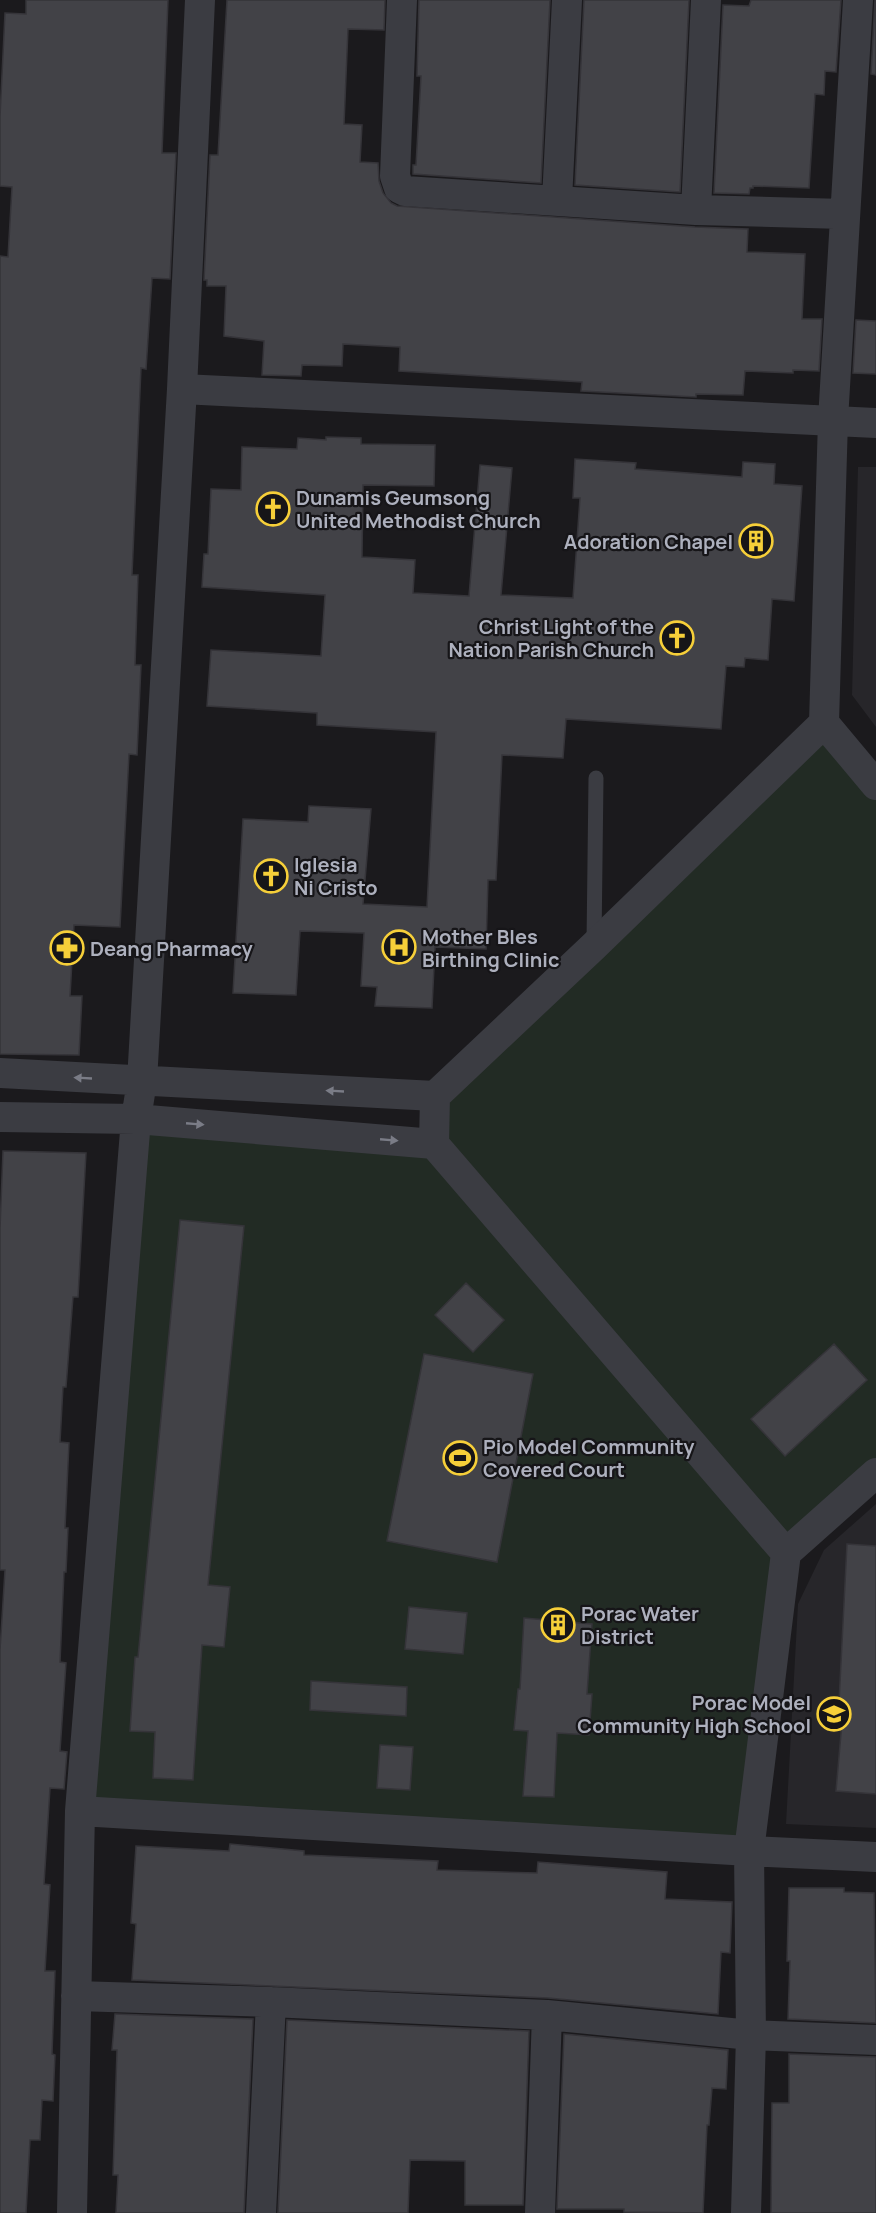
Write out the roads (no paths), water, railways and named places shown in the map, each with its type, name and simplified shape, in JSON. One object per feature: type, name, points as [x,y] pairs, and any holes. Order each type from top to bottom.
[{"type":"street","points":[[72,2213],[80,1811],[136,1119],[142,1081],[182,389],[200,0]]},
{"type":"street","points":[[402,0],[395,176],[399,188],[405,191],[696,210],[844,214]]},
{"type":"street","points":[[557,200],[567,0]]},
{"type":"street","points":[[696,210],[706,0]]},
{"type":"street","points":[[858,0],[833,420],[824,723],[876,786]]},
{"type":"street","points":[[182,389],[876,423]]},
{"type":"street","points":[[786,1553],[434,1144],[435,1096],[824,723]]},
{"type":"street","points":[[0,1073],[435,1096]]},
{"type":"street","points":[[0,1117],[136,1119],[434,1144]]},
{"type":"street","points":[[746,2213],[751,2035],[749,1851],[786,1553],[876,1473]]},
{"type":"street","points":[[80,1811],[876,1857]]},
{"type":"street","points":[[76,1996],[272,2002],[547,2015],[751,2035],[876,2040]]},
{"type":"street","points":[[261,2213],[272,2002]]},
{"type":"street","points":[[540,2213],[547,2015]]},
{"type":"lane","points":[[594,946],[596,778]]},
{"type":"place","name":"Dunamis Geumsong United Methodist Church","points":[[273,509]]},
{"type":"place","name":"Adoration Chapel","points":[[756,541]]},
{"type":"place","name":"Christ Light of the Nation Parish Church","points":[[677,638]]},
{"type":"place","name":"Iglesia Ni Cristo","points":[[271,876]]},
{"type":"place","name":"Mother Bles Birthing Clinic","points":[[399,947]]},
{"type":"place","name":"Deang Pharmacy","points":[[67,948]]},
{"type":"place","name":"Pio Model Community Covered Court","points":[[460,1458]]},
{"type":"place","name":"Porac Water District","points":[[558,1625]]},
{"type":"place","name":"Porac Model Community High School","points":[[834,1714]]}]
